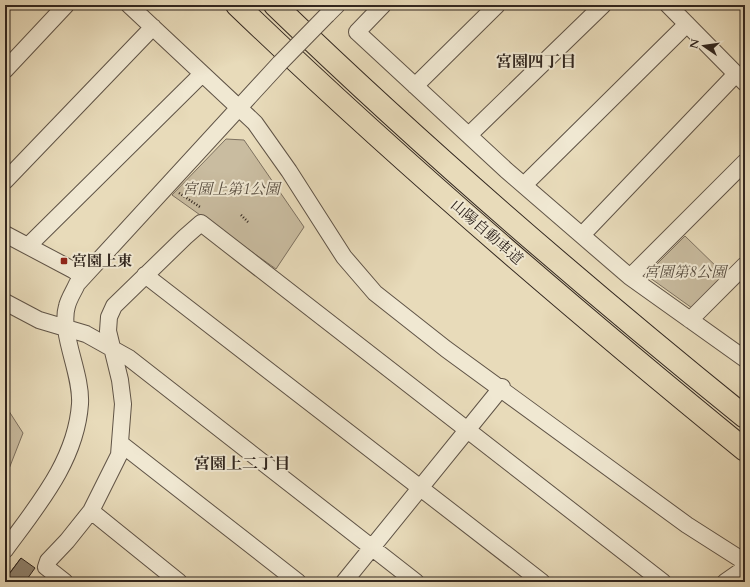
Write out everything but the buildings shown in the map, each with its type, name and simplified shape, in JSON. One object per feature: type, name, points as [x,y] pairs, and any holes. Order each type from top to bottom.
[{"type":"highway","name":"山陽自動車道","points":[[237,5],[386,144],[492,237],[644,368],[745,450]]},
{"type":"highway","name":"山陽自動車道","points":[[275,5],[401,125],[505,217],[661,349],[745,417]]},
{"type":"street","points":[[5,70],[66,5]]},
{"type":"street","points":[[129,5],[255,123],[289,171],[344,258],[375,293],[446,349],[502,387],[688,525],[745,562]]},
{"type":"street","points":[[384,5],[357,32],[468,135],[630,277],[744,356]]},
{"type":"street","points":[[415,86],[496,5]]},
{"type":"street","points":[[468,135],[603,5]]},
{"type":"street","points":[[582,235],[740,79],[668,5]]},
{"type":"street","points":[[5,550],[43,497],[69,454],[80,404],[79,380],[66,328],[66,306],[77,284],[280,62],[332,10]]},
{"type":"street","points":[[524,185],[687,24]]},
{"type":"street","points":[[5,181],[153,27]]},
{"type":"street","points":[[28,246],[202,74]]},
{"type":"street","points":[[630,277],[745,162]]},
{"type":"street","points":[[65,582],[46,567],[48,561],[67,541],[91,511],[119,455],[122,398],[120,380],[108,331],[109,317],[114,306],[201,223],[663,582]]},
{"type":"street","points":[[5,234],[73,270],[83,278]]},
{"type":"street","points":[[690,320],[745,265]]},
{"type":"street","points":[[145,275],[542,582]]},
{"type":"street","points":[[5,302],[39,320],[86,334],[129,358],[416,582]]},
{"type":"street","points":[[344,582],[502,387]]},
{"type":"street","points":[[120,443],[298,582]]},
{"type":"street","points":[[91,511],[179,582]]},
{"type":"street","points":[[725,582],[745,568]]},
{"type":"path","points":[[167,185],[200,207]]},
{"type":"path","points":[[241,215],[248,222]]},
{"type":"green space","name":"宮園上第1公園","points":[[226,139],[244,140],[304,227],[276,269],[172,195]]},
{"type":"green space","name":"宮園第8公園","points":[[685,236],[724,274],[692,308],[646,275]]},
{"type":"green space","points":[[5,405],[23,433],[5,479]]},
{"type":"place","name":"宮園上東","points":[[64,261]]},
{"type":"district","name":"宮園四丁目","points":[[536,61]]},
{"type":"district","name":"宮園上二丁目","points":[[242,463]]}]
